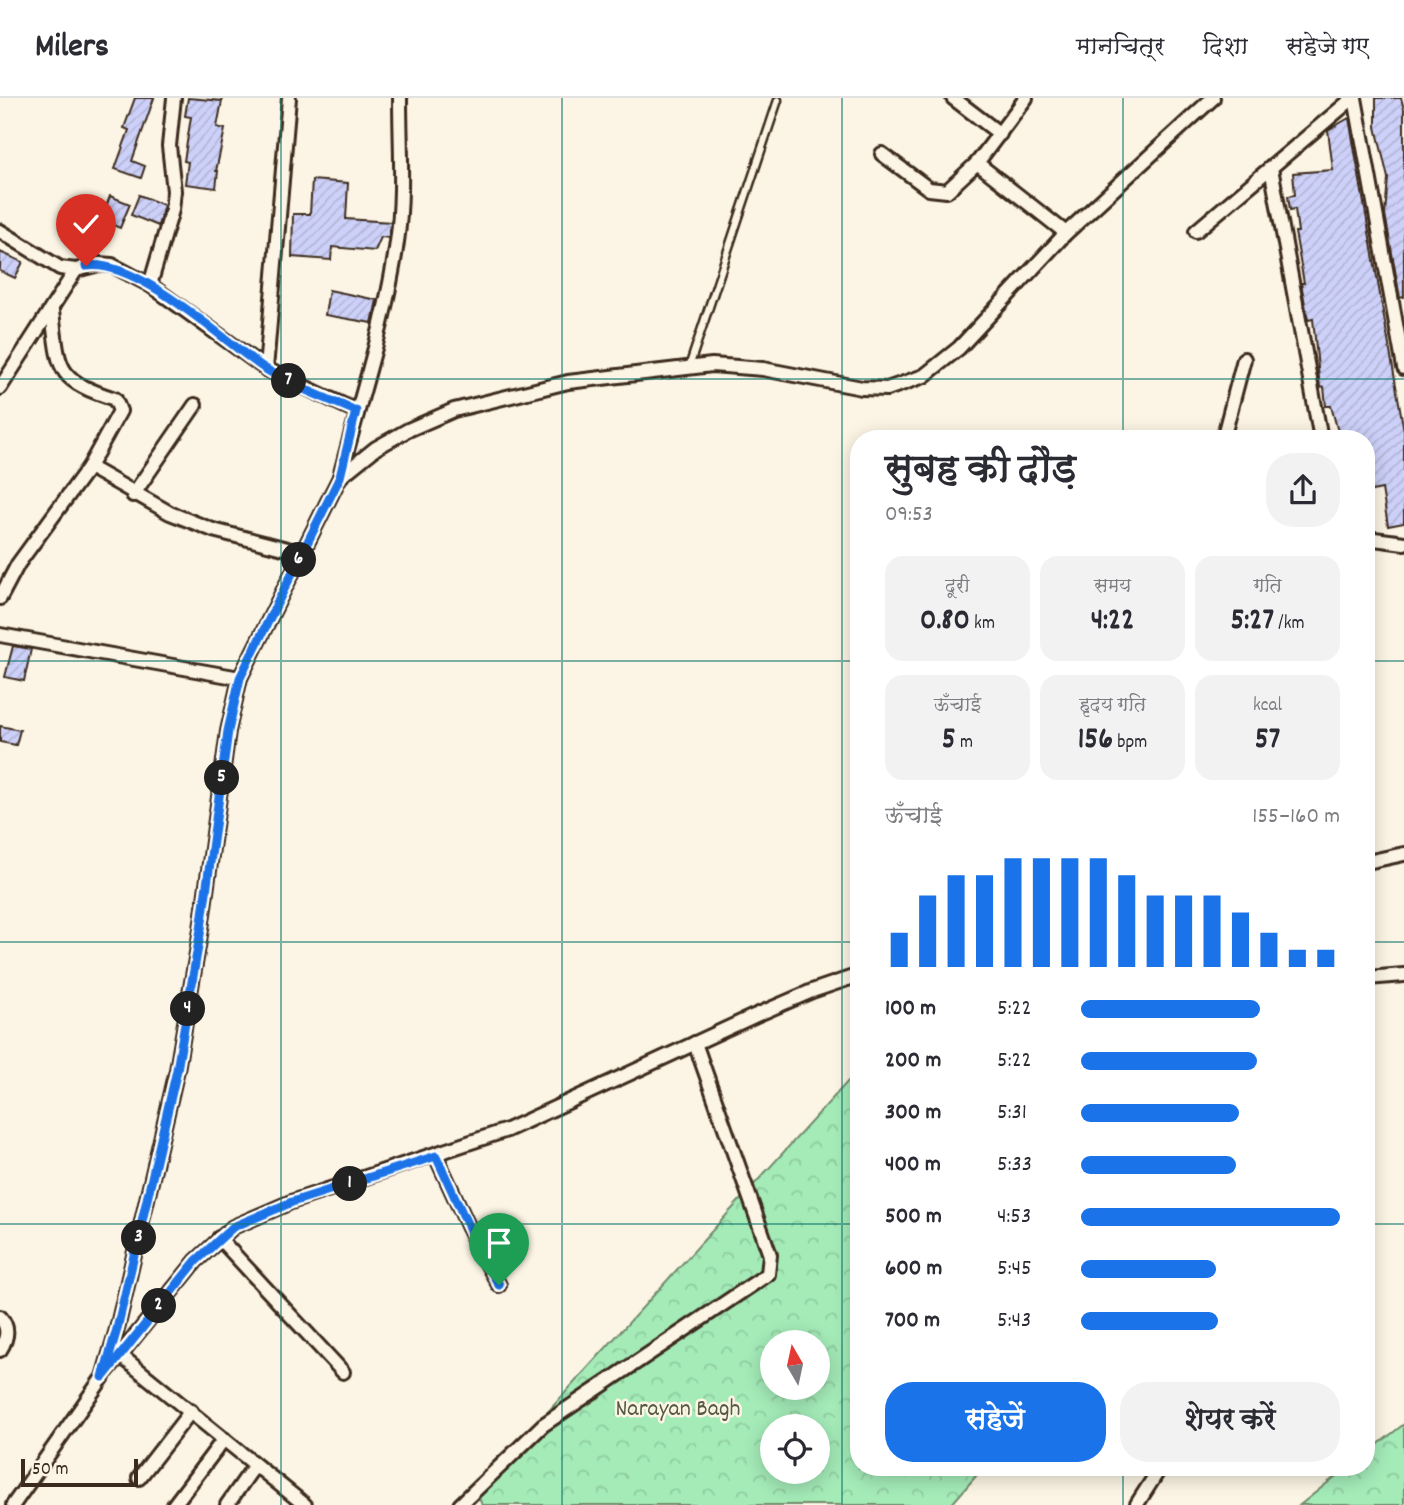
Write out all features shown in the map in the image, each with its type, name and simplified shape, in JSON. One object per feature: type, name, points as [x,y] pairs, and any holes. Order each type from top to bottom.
[{"type":"street","points":[[150,285],[172,210],[174,191],[169,146],[174,98]]},
{"type":"street","points":[[266,369],[289,98]]},
{"type":"street","points":[[103,1377],[117,1329],[177,1070],[201,929],[228,731],[240,678],[340,477],[356,411],[380,332],[398,241],[401,201],[400,98]]},
{"type":"street","points":[[953,98],[1000,134]]},
{"type":"street","points":[[882,154],[929,189],[938,192],[955,186],[977,163],[1026,98]]},
{"type":"street","points":[[340,477],[376,448],[408,430],[454,410],[568,382],[689,367],[763,369],[862,388],[887,389],[924,376],[959,348],[1066,233],[1213,98]]},
{"type":"street","points":[[1196,230],[1354,98],[1401,331],[1404,368]]},
{"type":"street","points":[[977,163],[1066,233]]},
{"type":"street","points":[[1271,168],[1319,430]]},
{"type":"street","points":[[0,231],[50,264],[76,270],[99,264],[112,265],[150,285],[266,369],[356,411]]},
{"type":"street","points":[[0,388],[76,270]]},
{"type":"street","points":[[0,598],[18,564],[89,467],[118,416],[119,404],[74,383],[59,365],[52,311]]},
{"type":"street","points":[[1225,430],[1244,359]]},
{"type":"street","points":[[134,495],[194,405]]},
{"type":"street","points":[[89,467],[134,495],[213,530],[303,553]]},
{"type":"street","points":[[1375,539],[1404,543]]},
{"type":"street","points":[[0,635],[240,678]]},
{"type":"street","points":[[1375,860],[1404,854]]},
{"type":"street","points":[[1375,977],[1404,975]]},
{"type":"street","points":[[0,1500],[11,1505],[120,1355],[196,1261],[219,1238],[257,1215],[436,1156],[538,1117],[695,1043],[812,991],[850,978]]},
{"type":"street","points":[[460,1505],[544,1425],[768,1274],[771,1255],[695,1043]]},
{"type":"street","points":[[436,1156],[474,1239],[499,1285]]},
{"type":"street","points":[[219,1238],[343,1372]]},
{"type":"street","points":[[0,1317],[6,1327],[7,1336],[0,1350]]},
{"type":"street","points":[[120,1355],[305,1505]]},
{"type":"street","points":[[139,1478],[191,1411]]},
{"type":"street","points":[[174,1505],[224,1439]]},
{"type":"street","points":[[227,1505],[255,1465]]},
{"type":"street","points":[[1137,1504],[1155,1476]]},
{"type":"lane","points":[[689,367],[778,100]]},
{"type":"green space","name":"Narayan Bagh","points":[[850,1079],[850,1476],[976,1476],[951,1505],[482,1505],[476,1491]]},
{"type":"green space","points":[[1404,1424],[1404,1505],[1300,1505],[1336,1476],[1375,1476],[1375,1447]]},
{"type":"building","points":[[135,98],[154,98],[132,161],[145,166],[141,178],[115,169],[129,130],[124,128]]},
{"type":"building","points":[[188,98],[222,101],[217,127],[225,129],[216,171],[216,188],[185,184],[188,162],[184,161],[191,117],[185,116]]},
{"type":"building","points":[[1376,98],[1401,98],[1404,109],[1404,297],[1400,298],[1385,214],[1388,178],[1376,127]]},
{"type":"building","points":[[1349,118],[1404,431],[1404,523],[1388,526],[1382,489],[1375,490],[1375,430],[1338,430],[1331,406],[1326,406],[1324,387],[1320,388],[1313,319],[1308,320],[1301,283],[1304,283],[1295,232],[1298,232],[1295,209],[1290,210],[1288,196],[1295,195],[1293,173],[1333,170],[1328,130]]},
{"type":"building","points":[[312,180],[348,183],[346,219],[391,222],[389,238],[381,237],[375,251],[332,247],[331,260],[292,257],[293,214],[310,214]]},
{"type":"building","points":[[139,195],[164,205],[158,226],[131,215]]},
{"type":"building","points":[[110,196],[130,204],[120,228],[101,220]]},
{"type":"building","points":[[0,252],[23,262],[15,278],[0,271]]},
{"type":"building","points":[[329,290],[377,300],[372,323],[325,315]]},
{"type":"building","points":[[13,646],[31,649],[24,681],[5,677]]},
{"type":"building","points":[[0,726],[20,730],[16,745],[0,742]]},
{"type":"route","points":[[86,266],[112,265],[150,285],[266,369],[356,411],[340,477],[240,678],[228,731],[201,929],[177,1070],[117,1329],[103,1377],[196,1261],[233,1227],[292,1202],[436,1156],[474,1239],[499,1285]]}]
